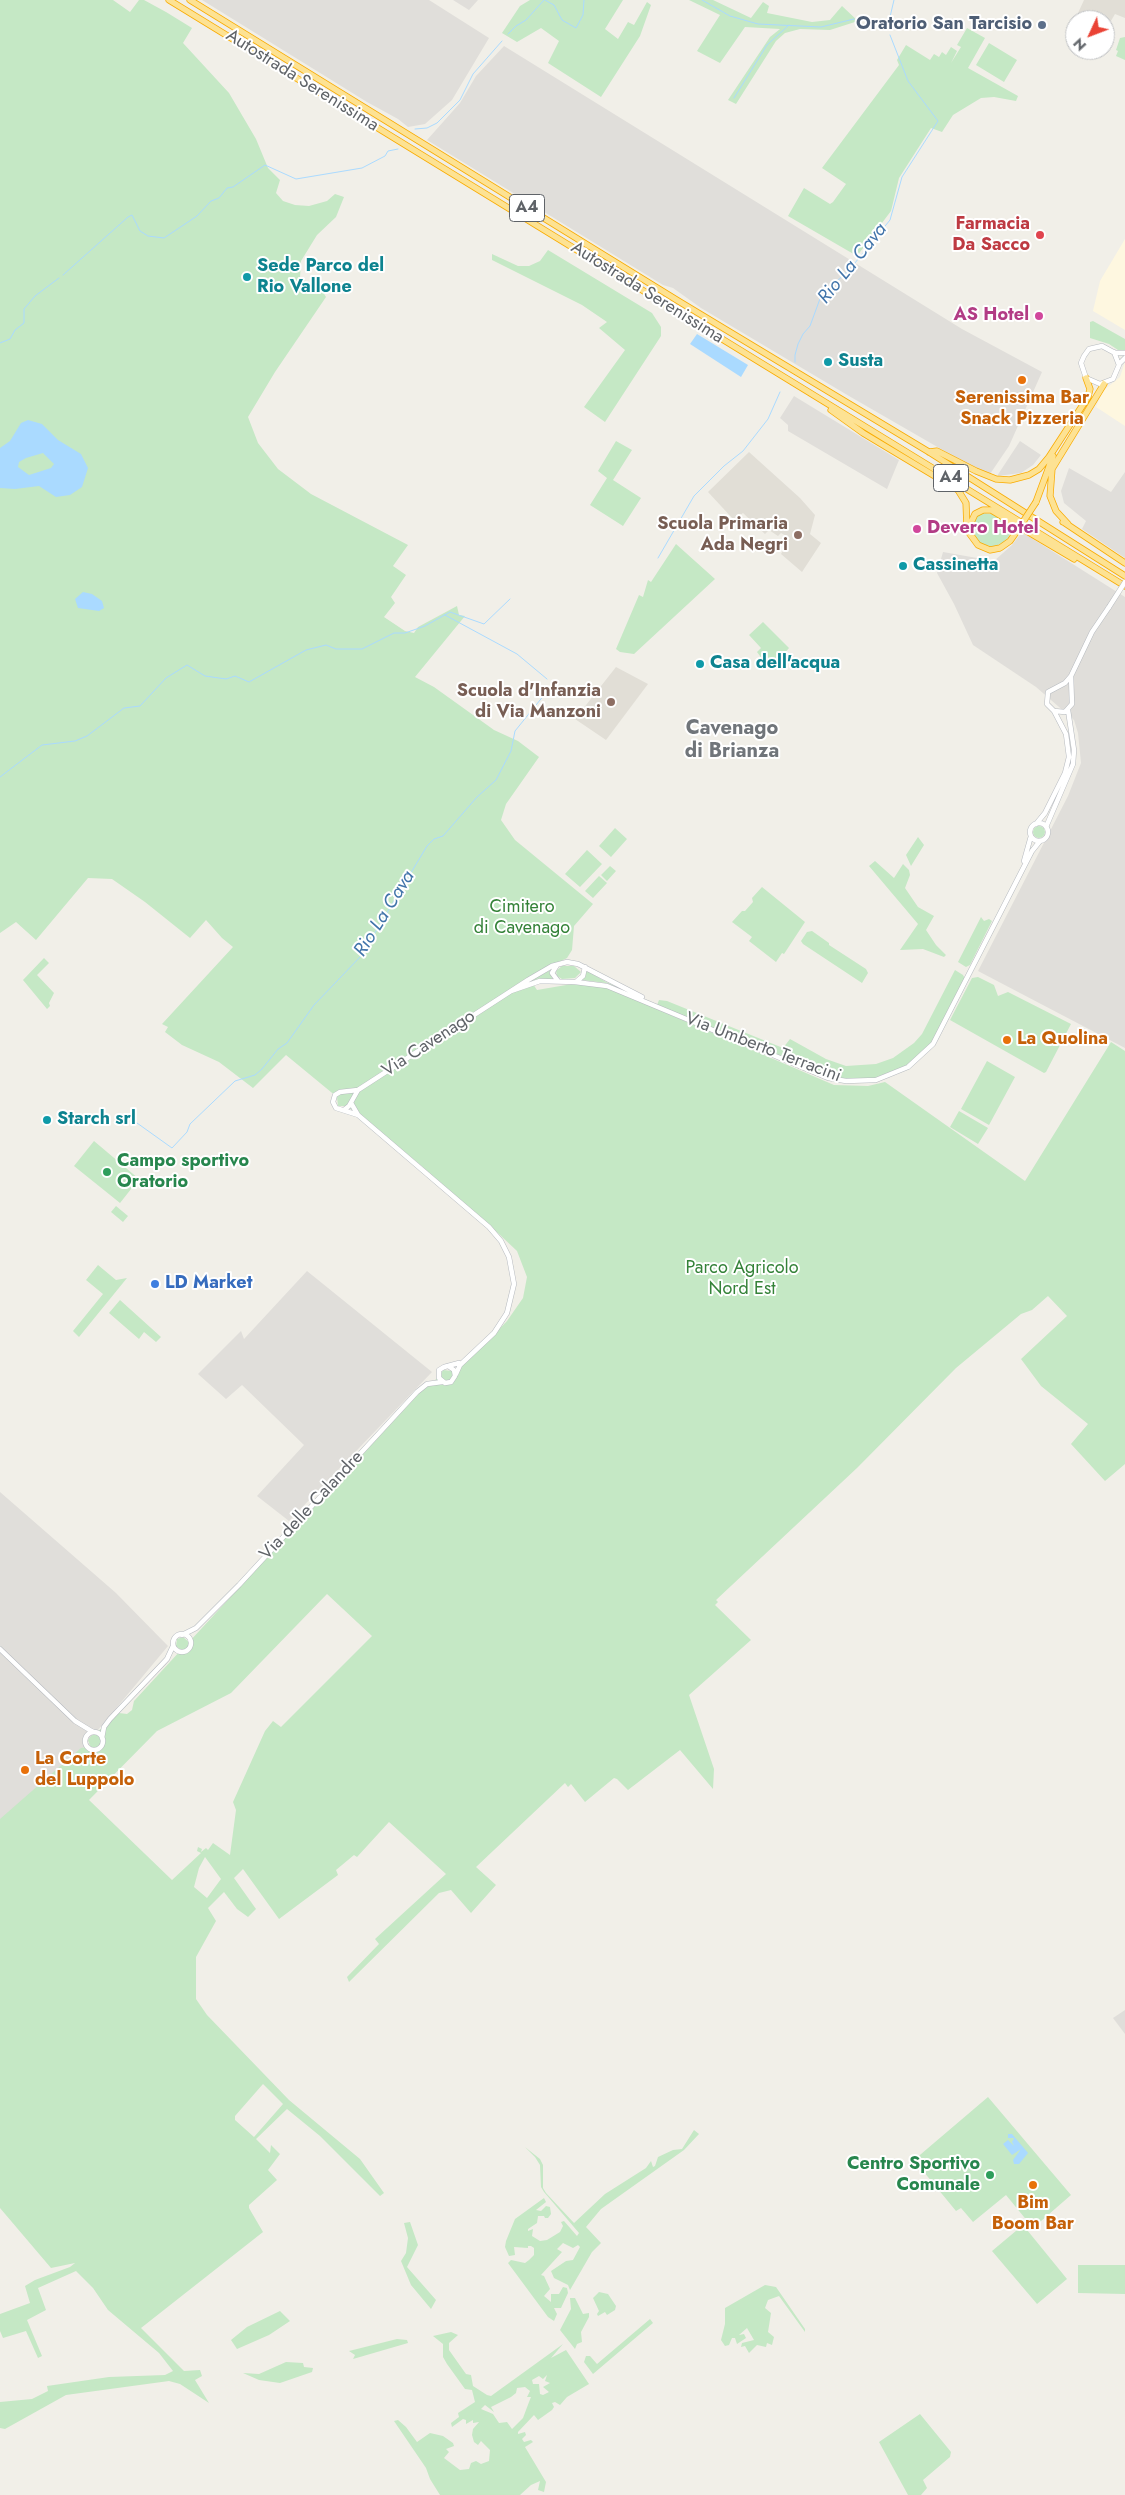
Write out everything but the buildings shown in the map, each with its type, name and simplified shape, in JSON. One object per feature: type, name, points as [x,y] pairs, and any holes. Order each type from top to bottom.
[{"type":"highway","name":"Autostrada Serenissima","points":[[170,0],[1125,586]]},
{"type":"highway","name":"Autostrada Serenissima","points":[[190,0],[680,302],[929,452],[1125,576]]},
{"type":"highway","points":[[929,452],[937,451],[993,478],[1016,479],[1027,476],[1039,469],[1088,397],[1090,389],[1086,378]]},
{"type":"highway","points":[[790,381],[863,433],[958,490],[966,501],[968,534],[978,546],[992,550],[1007,544],[1036,502],[1047,469],[1067,427]]},
{"type":"highway","points":[[1104,384],[1093,399],[1052,469],[1049,486],[1052,503],[1068,524],[1063,522],[1125,564]]},
{"type":"highway","points":[[1047,469],[1075,432]]},
{"type":"highway","points":[[968,534],[969,524],[974,515],[983,510],[994,511],[1064,553],[1111,578]]},
{"type":"main road","points":[[1125,353],[1114,352],[1102,346],[1087,351],[1081,363],[1082,372],[1086,378],[1095,383],[1104,384],[1114,377],[1119,364],[1125,358]]},
{"type":"main road","points":[[1114,352],[1119,364]]},
{"type":"main road","points":[[1071,676],[1060,686],[1051,690],[1047,696],[1047,704],[1054,712],[1068,738],[1069,758],[1045,814],[1031,829],[1031,836],[1034,840],[1040,841],[1047,835],[1046,827],[1073,764],[1074,748],[1068,710],[1073,701],[1070,691],[1071,676],[1092,632],[1125,582]]},
{"type":"main road","points":[[1060,686],[1070,691]]},
{"type":"main road","points":[[1054,712],[1068,710]]},
{"type":"main road","points":[[1036,824],[1046,827]]},
{"type":"main road","name":"Via Umberto Terracini","points":[[1019,876],[1031,836]]},
{"type":"main road","name":"Via Umberto Terracini","points":[[559,982],[575,982],[615,988],[828,1078],[846,1081],[876,1080],[898,1072],[924,1054],[941,1033],[1033,848],[1040,841]]},
{"type":"main road","points":[[511,991],[537,974],[559,964],[573,962],[585,967],[583,976],[575,982]]},
{"type":"main road","points":[[559,964],[552,973],[559,982]]},
{"type":"main road","name":"Via Umberto Terracini","points":[[585,967],[662,1009]]},
{"type":"main road","points":[[511,991],[536,982],[559,982]]},
{"type":"main road","name":"Via Cavenago","points":[[345,1092],[358,1090],[511,991]]},
{"type":"main road","name":"Via Cavenago","points":[[344,1110],[358,1090]]},
{"type":"main road","points":[[358,1115],[350,1096],[345,1092],[337,1093],[333,1100],[336,1108],[358,1115],[489,1227],[508,1254],[514,1280],[508,1310],[496,1330],[463,1362],[452,1382],[442,1382],[438,1375],[441,1368],[463,1362]]},
{"type":"main road","points":[[448,1366],[454,1369],[456,1374]]},
{"type":"main road","name":"Via delle Calandre","points":[[94,1732],[106,1725],[167,1659],[175,1638],[196,1628],[239,1585],[401,1408],[438,1375]]},
{"type":"main road","name":"Via delle Calandre","points":[[428,1385],[442,1382]]},
{"type":"main road","name":"Via delle Calandre","points":[[167,1659],[188,1649],[196,1628]]},
{"type":"main road","points":[[182,1635],[190,1641]]},
{"type":"main road","points":[[173,1646],[181,1652]]},
{"type":"main road","points":[[0,1649],[75,1721],[99,1734],[102,1738],[101,1746],[94,1749],[88,1747],[75,1721]]},
{"type":"main road","name":"Via delle Calandre","points":[[102,1738],[106,1725]]},
{"type":"main road","points":[[86,1740],[88,1735],[94,1732]]},
{"type":"shaded area","points":[[202,0],[429,0],[489,38],[452,100],[425,124],[408,127],[398,119],[367,102]]},
{"type":"shaded area","points":[[453,0],[478,0],[469,10]]},
{"type":"shaded area","points":[[1084,0],[1125,0],[1125,18],[1115,14],[1115,10],[1079,10]]},
{"type":"shaded area","points":[[504,46],[962,329],[1042,372],[1009,446],[990,474],[960,460],[849,396],[701,308],[673,288],[663,285],[427,140],[460,103],[476,76]]},
{"type":"shaded area","points":[[1125,239],[1125,330],[1093,311],[1100,281]]},
{"type":"shaded area","points":[[1125,362],[1125,426],[1096,407],[1103,391],[1120,377]]},
{"type":"shaded area","points":[[794,396],[899,460],[887,489],[788,431],[788,425],[780,418]]},
{"type":"shaded area","points":[[1020,441],[1041,455],[1033,465],[1021,473],[997,476]]},
{"type":"shaded area","points":[[749,452],[800,498],[815,515],[810,534],[821,543],[802,572],[781,554],[790,538],[781,533],[778,536],[769,530],[765,534],[743,513],[734,520],[708,492]]},
{"type":"shaded area","points":[[1069,468],[1111,492],[1125,472],[1125,558],[1082,529],[1086,521],[1064,503],[1061,491]]},
{"type":"shaded area","points":[[1022,532],[1125,597],[1125,1048],[978,971],[1068,796],[1081,763],[1078,733],[1074,720],[1036,687],[973,645],[937,573],[943,552],[994,561],[1012,545]]},
{"type":"shaded area","name":"Scuola d'Infanzia di Via Manzoni","points":[[616,667],[648,684],[606,740],[575,719]]},
{"type":"shaded area","points":[[307,1271],[432,1372],[289,1521],[257,1496],[304,1445],[242,1385],[226,1399],[198,1374],[241,1331],[244,1339]]},
{"type":"shaded area","points":[[0,1492],[116,1593],[168,1646],[83,1748],[0,1831]]},
{"type":"shaded area","points":[[1125,2010],[1125,2034],[1113,2018]]},
{"type":"green space","name":"Parco Agricolo Nord Est","points":[[0,0],[113,0],[130,12],[139,0],[144,0],[192,28],[183,43],[229,93],[256,139],[268,168],[280,180],[276,193],[283,201],[295,205],[309,206],[327,201],[335,194],[344,197],[336,217],[317,235],[301,261],[300,278],[321,289],[326,297],[275,372],[248,417],[258,443],[278,469],[311,494],[408,545],[393,566],[406,575],[391,597],[395,603],[384,617],[405,631],[414,633],[418,627],[457,606],[459,615],[465,616],[415,677],[434,687],[494,730],[518,741],[539,757],[506,804],[501,820],[515,840],[593,904],[574,926],[572,950],[567,958],[536,974],[530,980],[551,970],[552,979],[531,981],[537,990],[572,984],[608,988],[834,1085],[868,1086],[885,1082],[1025,1181],[1111,1042],[1125,1051],[1125,1464],[1105,1481],[1071,1444],[1088,1424],[1041,1386],[1021,1359],[1067,1316],[1048,1296],[1032,1310],[1021,1314],[956,1368],[857,1468],[716,1600],[718,1602],[715,1605],[751,1640],[689,1695],[714,1769],[713,1789],[680,1750],[628,1790],[614,1778],[585,1802],[571,1784],[568,1787],[565,1783],[476,1867],[496,1885],[471,1913],[451,1890],[439,1893],[349,1982],[347,1977],[379,1944],[375,1939],[446,1874],[389,1822],[357,1857],[354,1855],[336,1870],[338,1875],[279,1919],[243,1869],[234,1878],[256,1909],[248,1917],[237,1909],[224,1892],[208,1908],[216,1921],[196,1957],[196,1999],[207,2015],[289,2100],[360,2159],[384,2193],[380,2196],[320,2136],[287,2109],[256,2139],[270,2153],[271,2145],[280,2154],[268,2170],[277,2180],[249,2205],[263,2232],[141,2328],[184,2371],[200,2370],[202,2376],[195,2380],[209,2403],[180,2384],[169,2381],[66,2395],[5,2429],[0,2428],[0,2402],[32,2399],[48,2391],[47,2386],[109,2377],[165,2375],[173,2371],[159,2353],[108,2310],[93,2288],[76,2271],[38,2288],[46,2310],[27,2320],[42,2356],[38,2358],[26,2331],[3,2338],[0,2331],[0,2314],[30,2303],[25,2286],[35,2280],[70,2267],[75,2263],[51,2268],[0,2208],[0,1819],[81,1748],[90,1746],[88,1740],[91,1736],[119,1713],[127,1714],[132,1710],[134,1701],[181,1650],[176,1646],[177,1639],[183,1637],[189,1642],[423,1389],[439,1377],[443,1370],[452,1371],[483,1346],[507,1321],[523,1298],[527,1277],[517,1251],[500,1235],[418,1163],[347,1106],[338,1106],[337,1097],[286,1055],[253,1088],[219,1062],[182,1045],[165,1032],[168,1027],[162,1024],[233,947],[206,920],[190,938],[145,902],[112,879],[88,878],[36,940],[16,922],[0,933]],"holes":[[[327,1594],[372,1636],[281,1727],[273,1721],[265,1731],[233,1802],[236,1810],[230,1855],[213,1843],[208,1850],[206,1848],[201,1852],[202,1849],[198,1847],[197,1851],[201,1853],[172,1880],[89,1800],[157,1731],[231,1693]],[[205,1857],[221,1879],[207,1898],[194,1887],[199,1868]],[[263,2084],[283,2104],[254,2137],[235,2120],[235,2116]]]},
{"type":"green space","points":[[530,0],[623,0],[605,29],[618,39],[628,22],[634,25],[647,2],[651,5],[640,36],[601,97],[548,63],[559,41],[541,28],[517,42],[502,33],[520,6]]},
{"type":"green space","points":[[689,0],[713,0],[751,18],[763,2],[769,6],[767,13],[812,22],[830,20],[842,6],[858,21],[830,30],[800,29],[785,33],[776,41],[736,104],[728,100],[770,37],[780,29],[745,27],[720,63],[697,51],[720,15]]},
{"type":"green space","points":[[967,28],[985,38],[968,68],[1018,96],[1016,101],[994,97],[981,98],[953,115],[942,132],[931,128],[899,178],[891,211],[857,256],[788,216],[804,188],[830,204],[846,184],[822,168],[899,65],[897,60],[906,45],[930,60],[934,54],[939,57],[942,52],[946,55],[951,47],[957,51],[951,63],[961,47],[957,45]]},
{"type":"green space","points":[[1125,37],[1125,60],[1116,56],[1118,51],[1116,50],[1120,38]]},
{"type":"green space","points":[[989,43],[1017,60],[1004,82],[976,65]]},
{"type":"green space","points":[[548,250],[652,313],[661,327],[661,336],[605,422],[584,407],[625,350],[599,328],[607,322],[582,305],[492,260],[492,254],[518,266],[529,266],[540,261]]},
{"type":"green space","points":[[1093,321],[1125,339],[1125,350],[1118,350],[1109,344],[1090,338],[1090,322]]},
{"type":"green space","points":[[616,441],[632,450],[613,480],[641,498],[623,526],[590,505],[607,478],[598,471]]},
{"type":"green space","points":[[981,513],[993,514],[1015,527],[1005,542],[993,547],[979,543],[970,527],[975,518]]},
{"type":"green space","points":[[676,544],[715,579],[634,654],[620,652],[616,649],[639,595],[643,597],[648,580],[651,582]]},
{"type":"green space","points":[[763,622],[789,648],[773,667],[768,668],[760,663],[763,660],[757,652],[761,648],[749,635]]},
{"type":"green space","points":[[1039,826],[1045,832],[1039,838],[1033,832]]},
{"type":"green space","points":[[615,828],[627,839],[611,857],[599,846]]},
{"type":"green space","points":[[918,837],[924,845],[911,866],[906,855]]},
{"type":"green space","points":[[587,850],[602,864],[580,887],[565,874]]},
{"type":"green space","points":[[875,861],[894,878],[903,864],[909,870],[910,875],[905,888],[918,907],[934,916],[926,930],[936,945],[946,955],[944,957],[923,949],[900,950],[918,924],[869,866]]},
{"type":"green space","points":[[610,866],[616,871],[607,881],[601,875]]},
{"type":"green space","points":[[599,876],[607,883],[593,898],[585,891]]},
{"type":"green space","points":[[762,887],[805,922],[784,954],[782,953],[776,962],[749,941],[752,937],[732,922],[753,902],[752,898]]},
{"type":"green space","points":[[981,917],[984,921],[989,919],[992,921],[970,965],[966,967],[958,962]]},
{"type":"green space","points":[[812,931],[829,943],[829,945],[866,969],[868,973],[862,983],[803,944],[801,941],[807,932]]},
{"type":"green space","points":[[44,958],[49,963],[37,975],[54,993],[49,1003],[50,1006],[47,1009],[23,980]]},
{"type":"green space","points":[[562,966],[574,966],[581,972],[575,978],[562,979],[557,976],[556,971]]},
{"type":"green space","points":[[586,970],[632,994],[606,983],[582,980]]},
{"type":"green space","points":[[955,970],[963,975],[965,979],[938,1033],[929,1046],[906,1066],[872,1079],[847,1079],[829,1076],[657,1005],[659,1000],[667,1001],[783,1048],[790,1039],[826,1059],[846,1066],[876,1064],[893,1058],[914,1043],[922,1034]]},
{"type":"green space","points":[[978,977],[994,985],[998,996],[1008,992],[1071,1024],[1046,1072],[1044,1073],[950,1020],[972,978]]},
{"type":"green space","points":[[987,1061],[1015,1077],[989,1125],[961,1109]]},
{"type":"green space","points":[[959,1111],[988,1128],[978,1144],[950,1127]]},
{"type":"green space","name":"Campo sportivo Oratorio","points":[[94,1141],[139,1179],[120,1203],[74,1166]]},
{"type":"green space","points":[[116,1206],[128,1216],[123,1222],[111,1212]]},
{"type":"green space","points":[[98,1265],[116,1280],[127,1278],[79,1337],[73,1331],[103,1294],[86,1280]]},
{"type":"green space","points":[[120,1300],[161,1337],[156,1342],[144,1332],[139,1339],[109,1313]]},
{"type":"green space","name":"Centro Sportivo Comunale","points":[[988,2097],[1071,2195],[1033,2228],[1006,2195],[973,2222],[961,2208],[956,2211],[914,2160]]},
{"type":"green space","points":[[694,2130],[699,2134],[684,2150],[601,2209],[586,2227],[601,2243],[592,2252],[570,2290],[568,2285],[554,2278],[551,2271],[566,2261],[573,2260],[580,2247],[578,2245],[573,2248],[563,2243],[557,2249],[562,2252],[541,2275],[544,2276],[550,2289],[544,2296],[551,2302],[551,2294],[559,2294],[563,2287],[567,2288],[568,2293],[561,2308],[554,2308],[557,2314],[554,2321],[548,2317],[508,2263],[511,2260],[525,2263],[534,2255],[534,2248],[531,2246],[528,2246],[528,2248],[514,2247],[515,2255],[509,2256],[505,2247],[506,2241],[515,2219],[544,2198],[546,2202],[536,2210],[541,2211],[546,2206],[550,2207],[551,2214],[548,2218],[538,2216],[537,2223],[528,2229],[528,2231],[533,2229],[532,2236],[540,2241],[547,2240],[560,2232],[563,2226],[561,2222],[564,2221],[577,2236],[579,2233],[544,2192],[541,2187],[540,2165],[525,2147],[540,2159],[543,2165],[543,2188],[546,2193],[574,2223],[605,2194],[646,2168],[651,2161],[653,2167],[658,2157],[673,2150],[682,2149]]},
{"type":"green space","points":[[410,2222],[418,2245],[407,2267],[436,2300],[431,2309],[411,2285],[401,2261],[406,2253],[408,2238],[404,2223]]},
{"type":"green space","points":[[1023,2225],[1067,2279],[1037,2304],[992,2251]]},
{"type":"green space","points":[[1078,2265],[1125,2265],[1125,2294],[1078,2293]]},
{"type":"green space","points":[[765,2285],[776,2287],[805,2329],[805,2332],[779,2296],[768,2300],[765,2308],[771,2313],[768,2332],[774,2337],[772,2345],[767,2343],[766,2347],[757,2345],[749,2353],[745,2346],[741,2347],[742,2343],[754,2340],[747,2328],[739,2335],[744,2334],[746,2338],[737,2344],[735,2338],[732,2338],[729,2345],[725,2346],[721,2340],[725,2324],[725,2308]]},
{"type":"green space","points":[[599,2292],[608,2294],[616,2306],[615,2310],[607,2315],[605,2312],[598,2316],[597,2314],[599,2311],[593,2298]]},
{"type":"green space","points":[[570,2298],[575,2298],[583,2314],[589,2313],[589,2317],[581,2332],[582,2342],[577,2344],[575,2349],[560,2330],[571,2309]]},
{"type":"green space","points":[[280,2311],[290,2321],[269,2335],[237,2349],[231,2340],[247,2327]]},
{"type":"green space","points":[[650,2319],[653,2323],[593,2374],[584,2362],[586,2356],[590,2356],[597,2364]]},
{"type":"green space","points":[[451,2332],[458,2335],[449,2343],[449,2350],[466,2374],[471,2375],[473,2386],[491,2396],[563,2344],[551,2358],[566,2350],[589,2384],[567,2397],[560,2405],[555,2402],[552,2403],[554,2407],[552,2410],[538,2420],[534,2415],[518,2432],[518,2434],[525,2432],[526,2435],[522,2439],[524,2442],[531,2440],[533,2442],[525,2447],[546,2482],[544,2492],[538,2490],[540,2481],[531,2485],[520,2495],[440,2495],[430,2479],[426,2468],[394,2421],[398,2420],[406,2427],[417,2442],[430,2433],[443,2436],[453,2443],[454,2446],[446,2449],[449,2452],[444,2458],[460,2470],[469,2469],[471,2463],[476,2461],[481,2464],[489,2461],[490,2450],[481,2441],[478,2445],[474,2442],[473,2429],[479,2422],[473,2423],[473,2420],[466,2424],[466,2420],[463,2419],[452,2427],[451,2423],[459,2417],[458,2413],[475,2402],[472,2390],[465,2389],[443,2357],[443,2344],[433,2336]],"holes":[[[547,2375],[545,2381],[550,2383],[543,2387],[549,2392],[543,2395],[540,2394],[539,2384],[533,2384],[532,2380],[539,2376],[543,2379]],[[525,2387],[530,2391],[527,2397],[531,2397],[523,2418],[512,2429],[507,2422],[499,2423],[493,2414],[481,2409],[485,2405],[494,2412],[491,2407],[511,2397],[516,2393],[517,2388]]]},
{"type":"green space","points":[[397,2339],[407,2340],[408,2343],[353,2359],[355,2355],[349,2351]]},
{"type":"green space","points":[[286,2362],[303,2363],[304,2367],[313,2368],[312,2372],[280,2383],[259,2380],[243,2373],[259,2374]]},
{"type":"green space","points":[[920,2414],[951,2452],[950,2457],[923,2480],[927,2488],[921,2495],[908,2495],[879,2442]]},
{"type":"water","points":[[697,334],[748,365],[741,377],[690,344]]},
{"type":"water","points":[[28,420],[42,424],[58,440],[81,454],[88,468],[82,487],[70,495],[56,497],[39,486],[15,489],[0,488],[0,448],[10,441],[21,423]],"holes":[[[43,453],[54,464],[51,468],[29,475],[18,467],[19,462],[26,458]]]},
{"type":"water","points":[[83,592],[92,594],[102,601],[104,608],[99,611],[78,608],[75,599]]},
{"type":"water","points":[[1008,2134],[1012,2134],[1028,2153],[1019,2164],[1014,2164],[1013,2160],[1021,2149],[1012,2155],[1003,2144],[1008,2140],[1014,2146],[1012,2142],[1014,2138],[1008,2138]]},
{"type":"waterway","points":[[508,34],[526,20],[544,0]]},
{"type":"waterway","points":[[545,0],[554,5],[562,20],[576,28],[583,15],[584,0]]},
{"type":"waterway","points":[[702,0],[730,16],[758,24],[821,27],[854,19]]},
{"type":"waterway","name":"Rio La Cava","points":[[890,17],[894,0]]},
{"type":"waterway","points":[[734,98],[767,45],[789,25]]},
{"type":"waterway","name":"Rio La Cava","points":[[795,362],[798,344],[810,326],[821,296],[850,269],[890,220],[902,177],[938,121],[908,81],[890,35]]},
{"type":"waterway","points":[[415,129],[427,128],[437,123],[460,100],[473,74],[502,41]]},
{"type":"waterway","points":[[63,275],[132,215],[140,231],[148,236],[164,238],[197,216],[211,201],[219,198],[227,188],[233,187],[265,165],[296,179],[362,168],[385,156],[388,151],[398,149]]},
{"type":"waterway","points":[[0,343],[10,339],[15,330],[24,323],[24,309],[35,296],[59,278]]},
{"type":"waterway","name":"Rio La Cava","points":[[658,558],[694,496],[724,466],[743,451],[768,419],[780,392]]},
{"type":"waterway","points":[[0,777],[42,745],[75,741],[87,736],[124,708],[140,706],[166,678],[187,665],[205,676],[226,679],[235,676],[249,682],[306,650],[326,645],[336,649],[362,649],[394,633],[405,633],[425,626],[450,612],[484,624],[510,599]]},
{"type":"waterway","name":"Rio La Cava","points":[[445,615],[517,654],[547,679]]},
{"type":"waterway","name":"Rio La Cava","points":[[130,1118],[172,1148],[187,1132],[190,1124],[235,1081],[255,1075],[262,1069],[278,1049],[287,1043],[314,1005],[361,956],[427,846],[434,839],[443,836],[477,797],[496,780],[511,751],[515,731],[549,689]]},
{"type":"place","name":"Oratorio San Tarcisio","points":[[1042,25]]},
{"type":"place","name":"Farmacia Da Sacco","points":[[1040,235]]},
{"type":"place","name":"Sede Parco del Rio Vallone","points":[[247,277]]},
{"type":"place","name":"AS Hotel","points":[[1039,316]]},
{"type":"place","name":"Susta","points":[[828,362]]},
{"type":"place","name":"Serenissima Bar Snack Pizzeria","points":[[1022,380]]},
{"type":"place","name":"Devero Hotel","points":[[917,529]]},
{"type":"place","name":"Scuola Primaria Ada Negri","points":[[798,535]]},
{"type":"place","name":"Cassinetta","points":[[903,566]]},
{"type":"place","name":"Casa dell'acqua","points":[[700,664]]},
{"type":"place","name":"Scuola d'Infanzia di Via Manzoni","points":[[611,702]]},
{"type":"place","name":"La Quolina","points":[[1007,1040]]},
{"type":"place","name":"Starch srl","points":[[47,1120]]},
{"type":"place","name":"Campo sportivo Oratorio","points":[[107,1172]]},
{"type":"place","name":"LD Market","points":[[155,1284]]},
{"type":"place","name":"La Corte del Luppolo","points":[[25,1770]]},
{"type":"place","name":"Centro Sportivo Comunale","points":[[990,2175]]},
{"type":"place","name":"Bim Boom Bar","points":[[1033,2185]]},
{"type":"district","name":"Cavenago di Brianza","points":[[732,740]]},
{"type":"park label","name":"Cimitero di Cavenago","points":[[522,918]]}]
